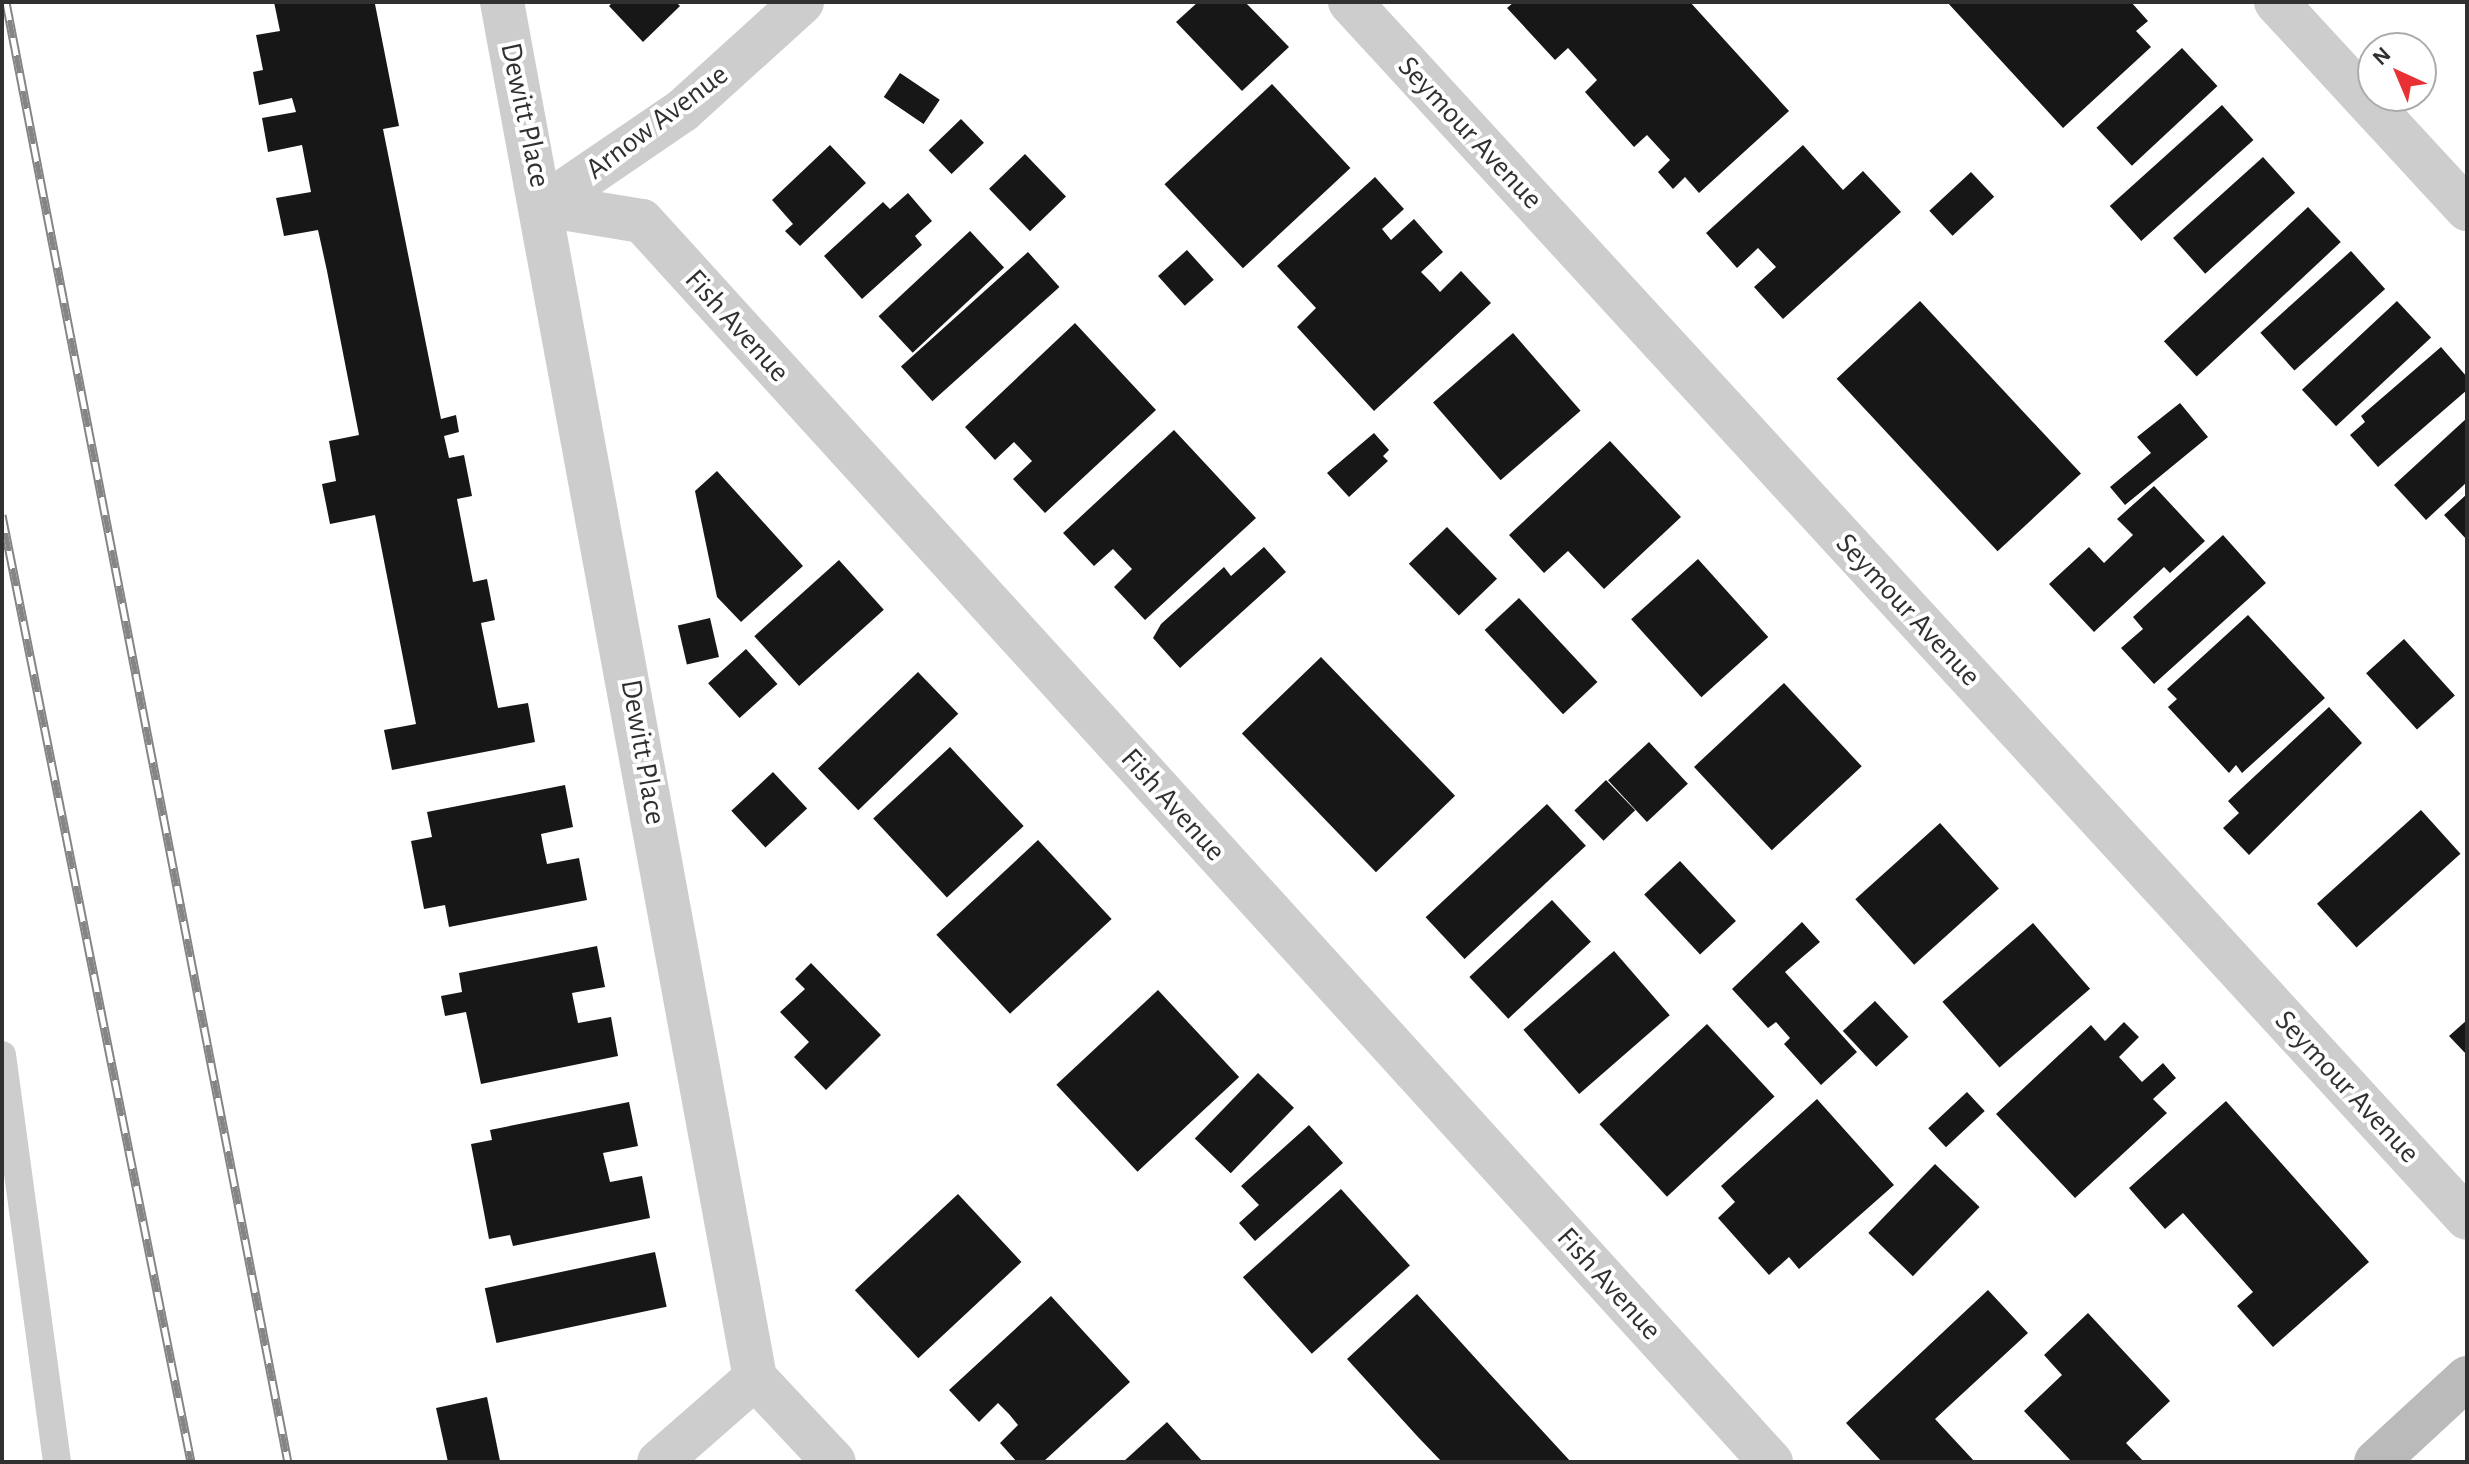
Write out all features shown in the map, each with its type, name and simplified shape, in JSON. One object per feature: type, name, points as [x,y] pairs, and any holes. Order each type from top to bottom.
[{"type":"main road","points":[[2376,1462],[2467,1378]]},
{"type":"street","name":"Dewitt Place","points":[[502,2],[544,205],[755,1378]]},
{"type":"street","name":"Arnow Avenue","points":[[544,205],[682,111],[802,2]]},
{"type":"street","name":"Seymour Avenue","points":[[1350,2],[2467,1218]]},
{"type":"street","points":[[2276,2],[2467,209]]},
{"type":"street","name":"Fish Avenue","points":[[544,205],[642,221],[1771,1462]]},
{"type":"street","points":[[659,1462],[755,1378],[834,1462]]},
{"type":"lane","points":[[2,1055],[57,1462]]},
{"type":"building","points":[[274,2],[375,4],[399,126],[383,129],[441,419],[456,415],[459,432],[444,436],[449,458],[464,455],[472,496],[457,499],[473,582],[487,579],[495,620],[481,623],[498,708],[528,703],[535,742],[392,770],[384,730],[416,724],[375,515],[330,524],[322,484],[336,481],[329,441],[359,435],[327,271],[318,230],[284,236],[276,198],[311,192],[302,145],[268,152],[262,118],[296,112],[292,98],[259,105],[253,72],[263,70],[256,35],[280,31]]},
{"type":"building","points":[[613,2],[676,2],[680,6],[643,42],[609,6]]},
{"type":"building","points":[[1198,2],[1245,2],[1289,47],[1242,91],[1176,22]]},
{"type":"building","points":[[1514,2],[1690,2],[1789,111],[1699,193],[1685,177],[1673,189],[1658,172],[1670,160],[1647,135],[1634,147],[1585,92],[1597,80],[1568,48],[1555,60],[1507,8]]},
{"type":"building","points":[[1947,2],[2131,2],[2148,21],[2136,31],[2151,47],[2063,128]]},
{"type":"building","points":[[2182,48],[2217,86],[2132,166],[2096,128]]},
{"type":"building","points":[[900,73],[940,100],[924,124],[884,97]]},
{"type":"building","points":[[1272,84],[1350,168],[1243,268],[1164,184]]},
{"type":"building","points":[[2222,105],[2253,140],[2141,241],[2110,206]]},
{"type":"building","points":[[961,119],[984,143],[952,174],[929,150]]},
{"type":"building","points":[[830,145],[866,183],[800,246],[785,231],[793,224],[772,200]]},
{"type":"building","points":[[1803,145],[1843,190],[1863,171],[1901,212],[1783,319],[1754,287],[1776,267],[1758,248],[1737,268],[1706,233]]},
{"type":"building","points":[[1025,154],[1066,196],[1030,231],[989,189]]},
{"type":"building","points":[[2263,157],[2295,193],[2205,274],[2173,238]]},
{"type":"building","points":[[1971,172],[1994,197],[1953,236],[1929,211]]},
{"type":"building","points":[[1375,177],[1404,209],[1382,229],[1391,240],[1414,219],[1443,252],[1421,272],[1440,292],[1461,271],[1491,303],[1374,411],[1297,327],[1316,308],[1277,266]]},
{"type":"building","points":[[908,193],[932,221],[915,236],[922,245],[862,299],[824,256],[883,202],[890,209]]},
{"type":"building","points":[[2308,207],[2341,242],[2197,376],[2164,341]]},
{"type":"building","points":[[970,231],[1004,268],[913,353],[879,316]]},
{"type":"building","points":[[1187,250],[1214,280],[1185,306],[1158,276]]},
{"type":"building","points":[[2351,251],[2385,289],[2294,371],[2260,333]]},
{"type":"building","points":[[1028,252],[1059,287],[932,401],[901,366]]},
{"type":"building","points":[[1920,301],[2081,474],[1998,551],[1837,379]]},
{"type":"building","points":[[2397,301],[2431,338],[2336,426],[2302,390]]},
{"type":"building","points":[[1075,323],[1156,410],[1045,513],[1013,479],[1032,461],[1014,442],[995,460],[965,427]]},
{"type":"building","points":[[1513,333],[1581,411],[1501,480],[1433,403]]},
{"type":"building","points":[[2441,347],[2467,377],[2467,390],[2378,467],[2350,435],[2365,422],[2361,416]]},
{"type":"building","points":[[2180,403],[2208,437],[2125,505],[2110,487],[2151,453],[2137,437]]},
{"type":"building","points":[[2467,418],[2467,482],[2426,520],[2394,485]]},
{"type":"building","points":[[1174,430],[1256,518],[1145,620],[1114,587],[1132,569],[1113,549],[1094,566],[1063,533]]},
{"type":"building","points":[[1374,433],[1389,450],[1383,456],[1388,461],[1349,497],[1327,473]]},
{"type":"building","points":[[1610,441],[1681,517],[1604,589],[1568,551],[1544,573],[1509,535]]},
{"type":"building","points":[[717,471],[803,566],[741,622],[717,597],[695,491]]},
{"type":"building","points":[[2154,486],[2205,541],[2170,573],[2164,567],[2094,632],[2049,584],[2089,547],[2104,563],[2133,535],[2117,519]]},
{"type":"building","points":[[2467,494],[2467,540],[2444,515]]},
{"type":"building","points":[[1447,527],[1497,579],[1459,616],[1409,564]]},
{"type":"building","points":[[2223,535],[2266,583],[2154,684],[2121,648],[2143,629],[2133,617]]},
{"type":"building","points":[[1264,547],[1286,572],[1180,668],[1153,638],[1161,624],[1224,567],[1231,576]]},
{"type":"building","points":[[1698,559],[1768,637],[1701,697],[1631,619]]},
{"type":"building","points":[[839,560],[884,610],[799,686],[754,636]]},
{"type":"building","points":[[1519,598],[1597,682],[1563,714],[1485,630]]},
{"type":"building","points":[[2248,615],[2325,698],[2242,773],[2236,765],[2229,773],[2168,707],[2177,699],[2167,689]]},
{"type":"building","points":[[710,618],[719,657],[687,664],[678,625]]},
{"type":"building","points":[[2404,639],[2455,695],[2417,730],[2366,673]]},
{"type":"building","points":[[746,649],[777,684],[740,718],[708,683]]},
{"type":"building","points":[[1321,657],[1455,796],[1376,872],[1242,733]]},
{"type":"building","points":[[918,672],[958,714],[858,810],[818,769]]},
{"type":"building","points":[[1784,683],[1862,766],[1772,850],[1694,767]]},
{"type":"building","points":[[2329,707],[2362,743],[2249,855],[2223,828],[2239,813],[2228,801]]},
{"type":"building","points":[[1649,742],[1688,784],[1647,822],[1608,780]]},
{"type":"building","points":[[950,747],[1024,826],[947,898],[873,819]]},
{"type":"building","points":[[773,772],[807,809],[765,847],[731,811]]},
{"type":"building","points":[[1606,780],[1635,810],[1604,841],[1574,811]]},
{"type":"building","points":[[565,785],[573,827],[541,834],[544,850],[547,864],[579,858],[587,900],[449,927],[445,905],[424,909],[411,841],[432,837],[427,812]]},
{"type":"building","points":[[1547,804],[1586,846],[1464,959],[1426,917]]},
{"type":"building","points":[[2421,810],[2460,854],[2356,948],[2317,904]]},
{"type":"building","points":[[1940,823],[1999,888],[1914,965],[1855,899]]},
{"type":"building","points":[[1038,840],[1112,919],[1010,1014],[936,935]]},
{"type":"building","points":[[1680,861],[1736,921],[1700,954],[1644,894]]},
{"type":"building","points":[[1552,900],[1591,942],[1508,1019],[1469,977]]},
{"type":"building","points":[[1802,922],[1820,942],[1785,972],[1857,1052],[1821,1085],[1784,1044],[1790,1038],[1776,1022],[1768,1028],[1732,989]]},
{"type":"building","points":[[2033,923],[2090,989],[2000,1067],[1942,1002]]},
{"type":"building","points":[[597,946],[605,987],[572,993],[578,1023],[611,1017],[618,1056],[481,1084],[466,1012],[445,1016],[441,996],[462,992],[459,973]]},
{"type":"building","points":[[1614,951],[1670,1015],[1579,1094],[1523,1030]]},
{"type":"building","points":[[811,963],[881,1035],[826,1090],[794,1057],[809,1042],[780,1012],[805,989],[795,979]]},
{"type":"building","points":[[1158,990],[1239,1077],[1137,1172],[1056,1085]]},
{"type":"building","points":[[1875,1001],[1908,1037],[1876,1067],[1843,1031]]},
{"type":"building","points":[[2467,1020],[2467,1055],[2449,1036]]},
{"type":"building","points":[[2124,1022],[2139,1037],[2119,1057],[2142,1082],[2163,1063],[2176,1078],[2153,1099],[2167,1113],[2075,1198],[1996,1114],[2091,1025],[2105,1041]]},
{"type":"building","points":[[1707,1024],[1775,1096],[1667,1197],[1599,1124]]},
{"type":"building","points":[[1258,1073],[1294,1108],[1231,1173],[1195,1138]]},
{"type":"building","points":[[1967,1092],[1985,1111],[1946,1147],[1928,1128]]},
{"type":"building","points":[[1817,1099],[1894,1185],[1799,1269],[1789,1257],[1769,1275],[1718,1218],[1735,1202],[1721,1186]]},
{"type":"building","points":[[2226,1101],[2369,1262],[2273,1347],[2237,1306],[2253,1292],[2183,1213],[2165,1229],[2129,1188]]},
{"type":"building","points":[[629,1102],[638,1146],[603,1153],[610,1182],[642,1176],[650,1218],[513,1246],[510,1235],[489,1239],[471,1144],[492,1140],[490,1130]]},
{"type":"building","points":[[1309,1125],[1343,1163],[1255,1241],[1239,1223],[1259,1205],[1241,1186]]},
{"type":"building","points":[[1935,1164],[1980,1207],[1913,1276],[1868,1233]]},
{"type":"building","points":[[1341,1189],[1410,1266],[1312,1354],[1243,1277]]},
{"type":"building","points":[[958,1194],[1021,1262],[918,1358],[855,1290]]},
{"type":"building","points":[[655,1252],[667,1307],[496,1343],[485,1288]]},
{"type":"building","points":[[1988,1290],[2028,1333],[1935,1419],[1975,1462],[1882,1462],[1846,1423]]},
{"type":"building","points":[[1417,1294],[1571,1462],[1442,1462],[1418,1437],[1347,1359]]},
{"type":"building","points":[[1051,1296],[1130,1382],[1043,1462],[1017,1462],[1000,1443],[1018,1425],[1009,1414],[998,1403],[979,1422],[949,1390]]},
{"type":"building","points":[[2088,1313],[2170,1401],[2126,1443],[2144,1462],[2072,1462],[2024,1411],[2062,1375],[2044,1355]]},
{"type":"building","points":[[487,1397],[500,1461],[448,1462],[436,1408]]},
{"type":"building","points":[[1167,1422],[1203,1462],[1123,1462]]},
{"type":"railway","points":[[6,2],[288,1462]]},
{"type":"railway","points":[[2,515],[191,1462]]}]
